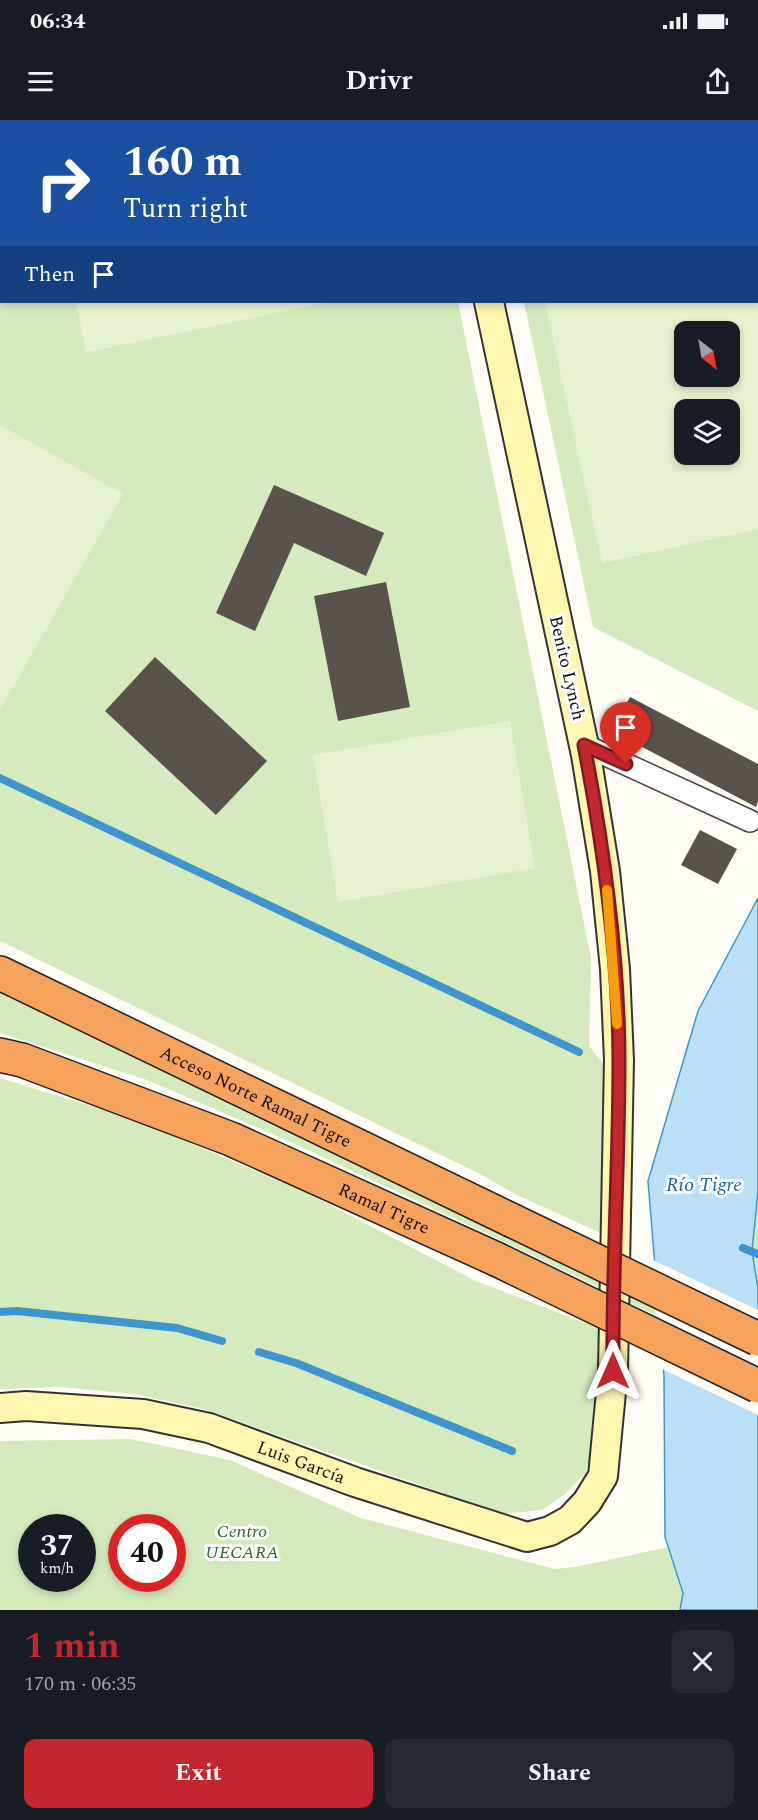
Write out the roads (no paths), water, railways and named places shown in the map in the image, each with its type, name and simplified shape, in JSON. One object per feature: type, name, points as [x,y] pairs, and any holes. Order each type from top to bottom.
[{"type":"highway","name":"Acceso Norte Ramal Tigre","points":[[0,973],[758,1338]]},
{"type":"highway","name":"Ramal Tigre","points":[[0,1055],[22,1060],[231,1139],[496,1259],[758,1386]]},
{"type":"street","name":"Benito Lynch","points":[[489,303],[584,745],[605,872],[615,969],[619,1060],[613,1371],[603,1476],[588,1502]]},
{"type":"street","points":[[584,745],[750,821]]},
{"type":"street","name":"Luis García","points":[[0,1408],[26,1406],[143,1414],[209,1428],[355,1482],[527,1537],[550,1532],[570,1520],[588,1502]]},
{"type":"water","name":"Río Tigre","points":[[758,898],[758,1191],[752,1251],[758,1289],[758,1610],[680,1610],[683,1593],[665,1537],[664,1376],[648,1181],[698,1011]]},
{"type":"waterway","points":[[0,778],[579,1052]]},
{"type":"waterway","points":[[743,1248],[758,1254]]},
{"type":"waterway","points":[[0,1312],[17,1311],[177,1328],[222,1341]]},
{"type":"waterway","points":[[259,1352],[296,1363],[512,1451]]},
{"type":"park label","name":"Centro UECARA","points":[[242,1541]]}]
